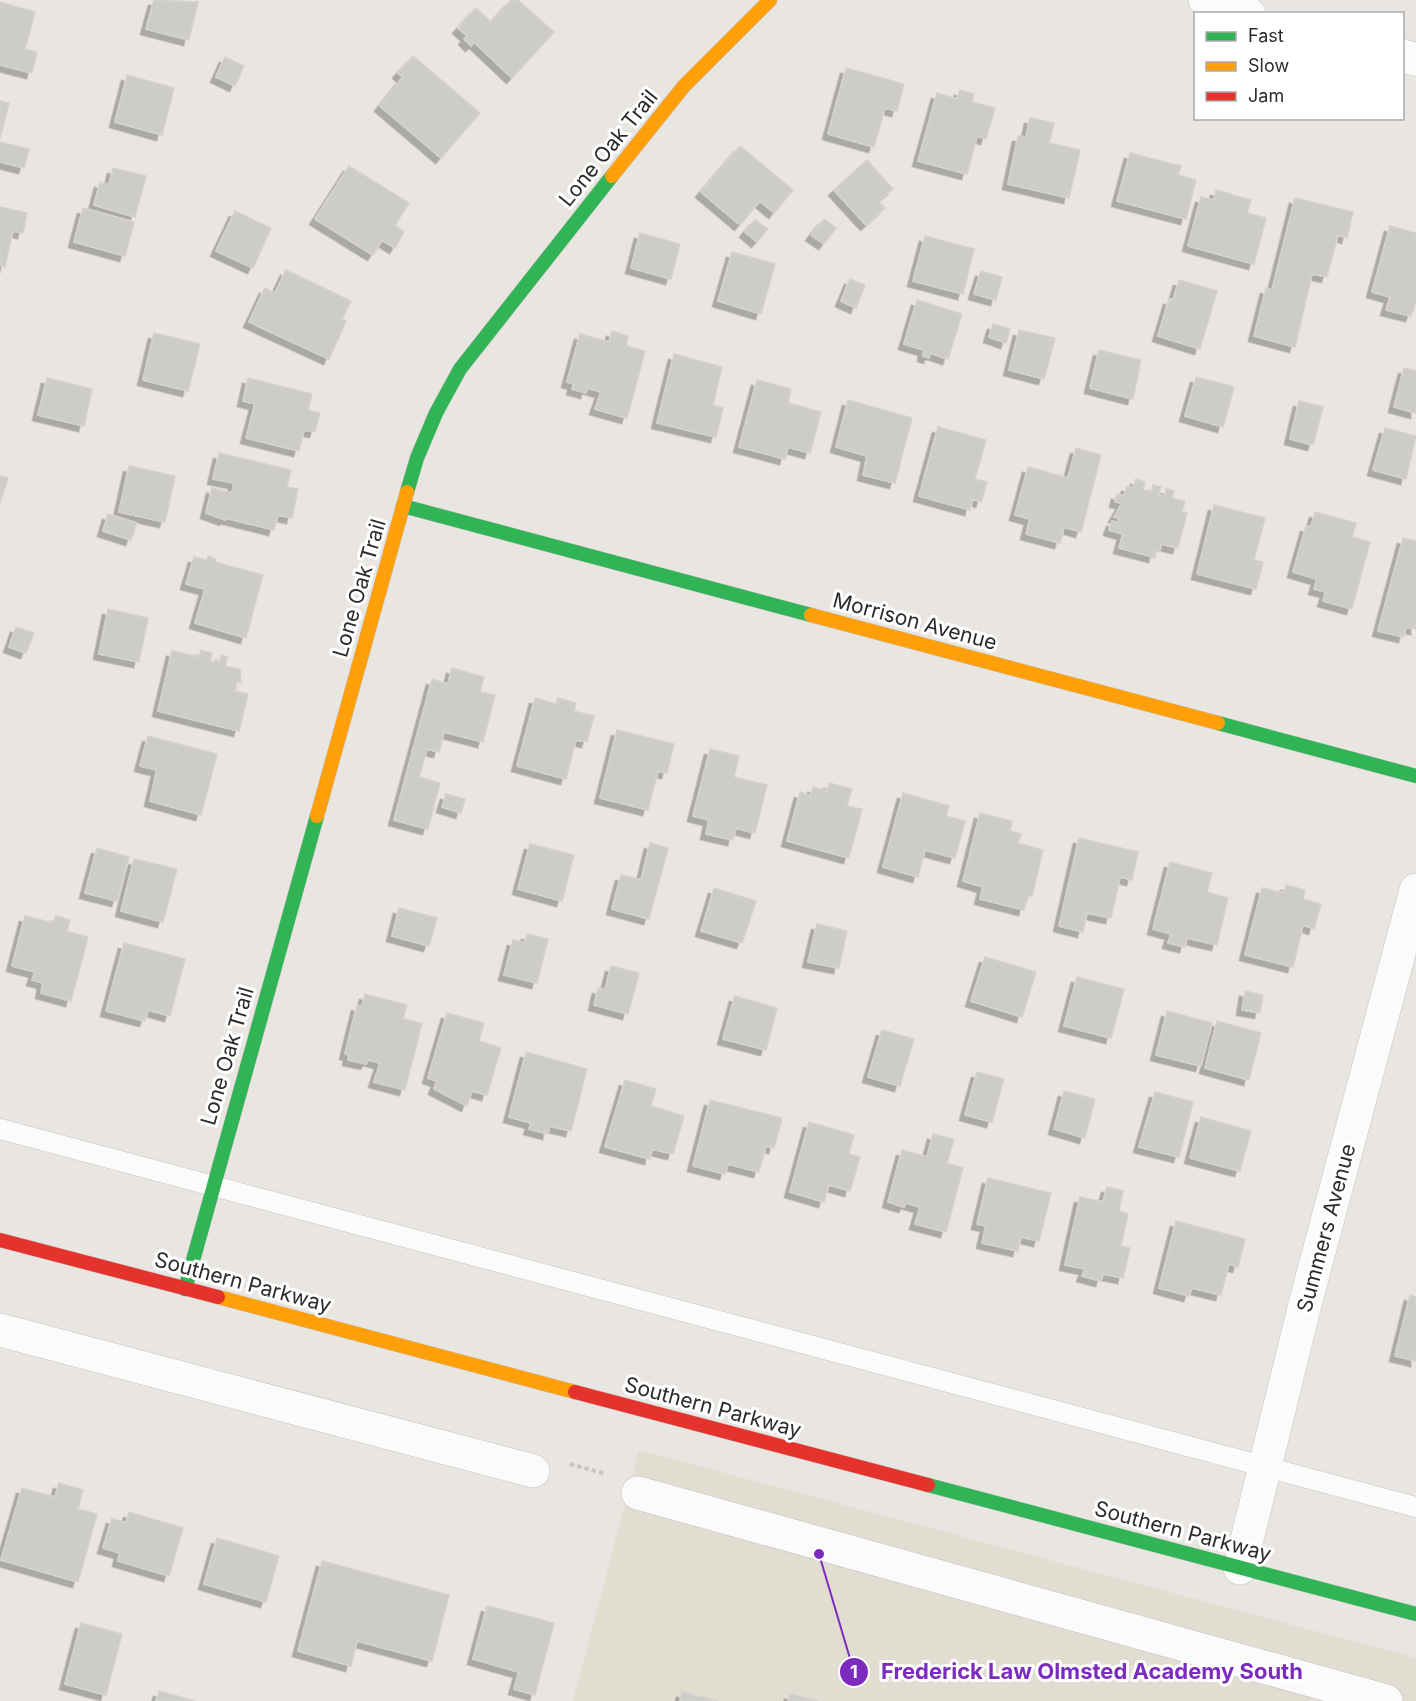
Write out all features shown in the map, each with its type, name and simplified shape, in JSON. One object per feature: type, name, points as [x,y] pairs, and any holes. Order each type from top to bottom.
[{"type":"street","name":"Lone Oak Trail","points":[[185,1289],[403,506],[417,458],[436,413],[460,369],[684,86],[770,0]]},
{"type":"street","points":[[1205,0],[1243,12]]},
{"type":"street","name":"Morrison Avenue","points":[[403,506],[1416,776]]},
{"type":"street","name":"Summers Avenue","points":[[1240,1568],[1305,1304],[1416,890]]},
{"type":"street","name":"Southern Parkway","points":[[0,1240],[1416,1614]]},
{"type":"street","points":[[0,1330],[533,1471]]},
{"type":"street","points":[[638,1493],[1386,1701]]},
{"type":"lane","points":[[0,1129],[1416,1507]]},
{"type":"path","points":[[533,1471],[549,1458],[629,1480],[638,1493]]},
{"type":"shaded area","points":[[639,1450],[1416,1658],[1416,1701],[573,1701]]},
{"type":"building","points":[[154,0],[198,2],[189,40],[146,29]]},
{"type":"building","points":[[511,0],[518,0],[554,32],[512,78],[474,42],[471,46],[464,39],[467,36],[458,28],[476,8],[491,22]]},
{"type":"building","points":[[0,2],[35,12],[25,49],[37,52],[32,73],[0,65]]},
{"type":"building","points":[[413,56],[480,113],[441,158],[380,106],[403,77],[398,73]]},
{"type":"building","points":[[225,57],[244,66],[235,86],[216,77]]},
{"type":"building","points":[[846,68],[904,84],[897,111],[885,108],[874,147],[828,134]]},
{"type":"building","points":[[127,75],[174,88],[162,135],[115,122]]},
{"type":"building","points":[[960,90],[974,94],[972,102],[995,108],[986,139],[977,136],[967,174],[918,161],[937,93],[957,99]]},
{"type":"building","points":[[0,101],[9,103],[0,138]]},
{"type":"building","points":[[1030,118],[1054,123],[1049,143],[1080,150],[1069,198],[1008,184],[1018,136],[1026,137]]},
{"type":"building","points":[[0,142],[29,149],[24,168],[0,162]]},
{"type":"building","points":[[740,146],[793,190],[774,213],[760,201],[740,225],[701,192]]},
{"type":"building","points":[[1130,153],[1181,166],[1178,175],[1196,180],[1186,219],[1117,201]]},
{"type":"building","points":[[867,160],[893,189],[878,201],[885,208],[866,225],[834,190]]},
{"type":"building","points":[[349,166],[409,203],[395,225],[404,232],[395,248],[382,240],[373,255],[315,219]]},
{"type":"building","points":[[113,168],[146,176],[135,217],[94,205],[100,182],[109,185]]},
{"type":"building","points":[[1216,190],[1251,200],[1247,213],[1266,218],[1254,264],[1188,246],[1201,197],[1214,200]]},
{"type":"building","points":[[1295,198],[1353,212],[1347,238],[1338,235],[1327,277],[1312,274],[1295,347],[1254,336],[1266,288],[1272,290]]},
{"type":"building","points":[[0,207],[27,213],[23,233],[13,231],[5,267],[0,266]]},
{"type":"building","points":[[83,208],[134,222],[125,256],[74,242]]},
{"type":"building","points":[[235,211],[271,228],[253,268],[216,251]]},
{"type":"building","points":[[824,219],[836,228],[824,244],[811,235]]},
{"type":"building","points":[[755,220],[768,229],[757,242],[745,232]]},
{"type":"building","points":[[1390,226],[1416,233],[1416,302],[1411,316],[1386,310],[1390,297],[1372,292]]},
{"type":"building","points":[[640,233],[680,244],[671,279],[631,268]]},
{"type":"building","points":[[925,236],[974,249],[963,294],[913,281]]},
{"type":"building","points":[[732,252],[775,264],[761,314],[718,301]]},
{"type":"building","points":[[286,270],[351,301],[342,319],[346,321],[329,359],[249,322],[265,288],[275,293]]},
{"type":"building","points":[[981,271],[1002,277],[996,300],[974,294]]},
{"type":"building","points":[[850,279],[865,285],[856,308],[841,301]]},
{"type":"building","points":[[1179,280],[1217,291],[1200,349],[1158,336],[1169,299],[1173,300]]},
{"type":"building","points":[[917,300],[962,314],[948,359],[930,353],[929,358],[923,356],[924,350],[904,344]]},
{"type":"building","points":[[993,324],[1010,329],[1006,343],[989,337]]},
{"type":"building","points":[[1019,330],[1055,338],[1044,379],[1009,370]]},
{"type":"building","points":[[612,331],[628,336],[626,346],[645,351],[627,418],[595,409],[601,392],[587,388],[586,393],[572,389],[574,384],[567,382],[580,334],[609,342]]},
{"type":"building","points":[[154,333],[200,344],[188,391],[143,380]]},
{"type":"building","points":[[1099,350],[1141,360],[1133,399],[1090,388]]},
{"type":"building","points":[[674,354],[722,367],[713,405],[723,408],[716,437],[657,423]]},
{"type":"building","points":[[1404,368],[1416,371],[1416,413],[1394,407]]},
{"type":"building","points":[[1196,377],[1234,387],[1223,427],[1185,416]]},
{"type":"building","points":[[47,378],[92,389],[84,426],[38,415]]},
{"type":"building","points":[[248,378],[312,394],[308,410],[320,413],[315,432],[304,430],[299,451],[246,438],[255,404],[243,401]]},
{"type":"building","points":[[757,380],[791,389],[788,403],[821,412],[810,453],[788,447],[785,459],[739,447]]},
{"type":"building","points":[[848,400],[912,418],[895,483],[863,475],[867,456],[836,447]]},
{"type":"building","points":[[1299,401],[1323,407],[1313,445],[1290,439]]},
{"type":"building","points":[[938,427],[986,440],[975,479],[987,482],[981,502],[973,499],[970,510],[919,496]]},
{"type":"building","points":[[1385,428],[1416,436],[1406,479],[1373,470]]},
{"type":"building","points":[[1076,448],[1101,455],[1081,532],[1064,527],[1060,543],[1026,534],[1030,519],[1015,515],[1028,467],[1068,478]]},
{"type":"building","points":[[219,453],[291,470],[287,487],[298,489],[292,518],[278,515],[274,530],[225,518],[225,520],[206,513],[212,488],[232,493],[234,483],[213,479]]},
{"type":"building","points":[[129,466],[175,476],[165,522],[119,512]]},
{"type":"building","points":[[0,476],[8,478],[0,503]]},
{"type":"building","points":[[1136,479],[1145,482],[1143,490],[1151,492],[1153,485],[1161,487],[1158,495],[1165,496],[1166,488],[1174,491],[1172,498],[1185,501],[1182,512],[1187,513],[1178,548],[1161,544],[1160,552],[1155,551],[1154,557],[1119,548],[1123,534],[1109,530],[1112,521],[1118,523],[1119,518],[1114,517],[1122,503],[1115,502],[1117,494],[1124,496],[1127,486],[1133,488]]},
{"type":"building","points":[[1214,505],[1265,518],[1254,560],[1263,562],[1256,589],[1197,574]]},
{"type":"building","points":[[1315,512],[1356,523],[1352,537],[1370,542],[1352,609],[1323,601],[1326,592],[1314,589],[1317,579],[1293,572],[1306,526],[1311,527]]},
{"type":"building","points":[[108,514],[137,523],[131,540],[103,531]]},
{"type":"building","points":[[1403,538],[1416,541],[1416,629],[1406,627],[1404,637],[1378,631]]},
{"type":"building","points":[[208,556],[216,559],[215,562],[263,575],[246,638],[195,623],[205,589],[186,584],[194,557],[207,560]]},
{"type":"building","points":[[108,609],[148,618],[139,662],[99,654]]},
{"type":"building","points":[[16,627],[34,633],[26,653],[9,647]]},
{"type":"building","points":[[201,650],[212,653],[210,661],[220,662],[221,655],[227,657],[225,666],[240,669],[241,683],[237,682],[235,691],[248,694],[239,731],[158,711],[172,651],[199,657]]},
{"type":"building","points":[[452,668],[484,677],[480,692],[495,695],[483,742],[444,732],[439,752],[427,749],[419,777],[440,783],[428,829],[394,820],[432,679],[448,684]]},
{"type":"building","points":[[535,698],[556,704],[558,698],[576,703],[574,711],[594,716],[587,742],[576,740],[566,779],[517,766]]},
{"type":"building","points":[[617,730],[674,744],[667,773],[658,771],[648,810],[600,798]]},
{"type":"building","points":[[148,736],[217,754],[201,815],[150,801],[157,770],[140,766]]},
{"type":"building","points":[[710,749],[739,756],[734,777],[767,785],[755,833],[736,828],[733,840],[706,834],[709,820],[693,816]]},
{"type":"building","points":[[829,783],[852,789],[847,806],[862,809],[849,858],[787,841],[800,792],[811,796],[813,787],[827,791]]},
{"type":"building","points":[[903,793],[949,806],[946,816],[965,821],[955,858],[925,850],[918,877],[883,867]]},
{"type":"building","points":[[446,794],[465,799],[461,813],[442,807]]},
{"type":"building","points":[[980,813],[1012,821],[1010,831],[1021,834],[1018,843],[1043,850],[1032,896],[1028,895],[1024,910],[980,899],[983,887],[963,881]]},
{"type":"building","points":[[1079,838],[1138,852],[1132,880],[1120,877],[1111,918],[1087,913],[1083,932],[1059,926]]},
{"type":"building","points":[[650,843],[668,848],[649,919],[612,909],[621,875],[641,880]]},
{"type":"building","points":[[530,844],[574,855],[562,901],[518,889]]},
{"type":"building","points":[[97,848],[129,857],[117,901],[85,893]]},
{"type":"building","points":[[134,859],[177,869],[163,922],[121,911]]},
{"type":"building","points":[[1170,862],[1212,873],[1207,892],[1228,898],[1217,945],[1187,938],[1185,947],[1168,943],[1171,934],[1153,929]]},
{"type":"building","points":[[1286,885],[1305,890],[1303,899],[1321,904],[1314,929],[1303,925],[1293,967],[1245,955],[1262,888],[1284,893]]},
{"type":"building","points":[[714,888],[756,901],[742,943],[701,931]]},
{"type":"building","points":[[399,908],[437,918],[429,946],[392,936]]},
{"type":"building","points":[[25,916],[53,923],[56,916],[70,920],[67,931],[88,937],[71,1001],[41,993],[43,983],[32,980],[35,972],[12,966]]},
{"type":"building","points":[[817,924],[847,931],[839,968],[808,962]]},
{"type":"building","points":[[527,934],[548,939],[537,983],[504,975],[513,940],[525,943]]},
{"type":"building","points":[[124,943],[185,959],[170,1016],[148,1010],[145,1021],[106,1011]]},
{"type":"building","points":[[985,957],[1036,972],[1022,1017],[971,1001]]},
{"type":"building","points":[[611,966],[639,973],[628,1014],[594,1005],[598,988],[605,990]]},
{"type":"building","points":[[1077,977],[1124,989],[1111,1038],[1064,1026]]},
{"type":"building","points":[[1245,991],[1263,995],[1260,1013],[1242,1010]]},
{"type":"building","points":[[365,994],[407,1005],[403,1019],[422,1023],[405,1090],[374,1082],[380,1063],[368,1060],[366,1064],[348,1060],[349,1055],[345,1054],[357,1005],[362,1007]]},
{"type":"building","points":[[735,996],[777,1008],[766,1050],[723,1039]]},
{"type":"building","points":[[1167,1011],[1212,1023],[1201,1066],[1156,1055]]},
{"type":"building","points":[[447,1013],[484,1023],[479,1041],[501,1048],[487,1095],[472,1091],[467,1106],[434,1089],[437,1081],[428,1078]]},
{"type":"building","points":[[1217,1021],[1261,1033],[1249,1080],[1205,1068]]},
{"type":"building","points":[[882,1030],[914,1039],[900,1086],[868,1077]]},
{"type":"building","points":[[526,1052],[587,1069],[571,1131],[549,1126],[548,1134],[529,1129],[531,1123],[509,1117]]},
{"type":"building","points":[[977,1072],[1004,1079],[992,1122],[965,1115]]},
{"type":"building","points":[[625,1080],[656,1089],[651,1106],[684,1116],[673,1154],[652,1149],[650,1159],[605,1147]]},
{"type":"building","points":[[1064,1091],[1095,1099],[1085,1138],[1054,1129]]},
{"type":"building","points":[[1155,1092],[1193,1102],[1179,1157],[1139,1147]]},
{"type":"building","points":[[710,1100],[782,1118],[774,1148],[766,1146],[759,1172],[728,1164],[725,1174],[693,1166]]},
{"type":"building","points":[[1201,1117],[1251,1131],[1240,1171],[1190,1158]]},
{"type":"building","points":[[809,1122],[854,1135],[849,1154],[860,1157],[850,1191],[829,1185],[824,1202],[790,1192]]},
{"type":"building","points":[[933,1134],[954,1139],[947,1163],[963,1168],[946,1232],[915,1224],[920,1207],[906,1203],[904,1207],[888,1202],[902,1150],[927,1157]]},
{"type":"building","points":[[988,1178],[1051,1193],[1039,1241],[1021,1237],[1018,1251],[982,1243],[986,1226],[977,1224]]},
{"type":"building","points":[[1107,1187],[1123,1191],[1119,1211],[1128,1214],[1121,1246],[1130,1248],[1123,1278],[1103,1274],[1101,1281],[1082,1276],[1085,1269],[1065,1265],[1080,1197],[1103,1202]]},
{"type":"building","points":[[1176,1221],[1245,1239],[1238,1267],[1229,1264],[1221,1295],[1192,1288],[1189,1296],[1159,1288]]},
{"type":"building","points":[[1410,1295],[1416,1297],[1416,1361],[1395,1356]]},
{"type":"building","points":[[59,1483],[83,1490],[78,1509],[97,1514],[78,1582],[1,1560],[22,1488],[55,1497]]},
{"type":"building","points":[[129,1512],[183,1528],[169,1576],[118,1561],[120,1553],[103,1548],[112,1518],[126,1523]]},
{"type":"building","points":[[217,1538],[279,1556],[266,1602],[204,1584]]},
{"type":"building","points":[[322,1561],[449,1595],[432,1661],[357,1641],[351,1666],[298,1651]]},
{"type":"building","points":[[487,1606],[554,1623],[535,1695],[514,1689],[519,1672],[473,1659]]},
{"type":"building","points":[[81,1623],[122,1634],[106,1695],[65,1684]]},
{"type":"building","points":[[159,1691],[195,1701],[156,1701]]},
{"type":"building","points":[[682,1692],[718,1701],[680,1701]]},
{"type":"building","points":[[790,1694],[818,1701],[788,1701]]},
{"type":"traffic: fast","points":[[407,492],[417,458],[436,413],[460,369],[612,176]]},
{"type":"traffic: fast","points":[[403,506],[811,615]]},
{"type":"traffic: fast","points":[[1218,723],[1416,776]]},
{"type":"traffic: fast","points":[[185,1289],[317,816]]},
{"type":"traffic: fast","points":[[928,1485],[1416,1614]]},
{"type":"traffic: slow","points":[[612,176],[684,86],[770,0]]},
{"type":"traffic: slow","points":[[317,816],[407,492]]},
{"type":"traffic: slow","points":[[811,615],[1218,723]]},
{"type":"traffic: slow","points":[[218,1297],[575,1392]]},
{"type":"traffic: jam","points":[[0,1240],[218,1297]]},
{"type":"traffic: jam","points":[[575,1392],[928,1485]]},
{"type":"place","name":"Frederick Law Olmsted Academy South","points":[[819,1554]]}]
